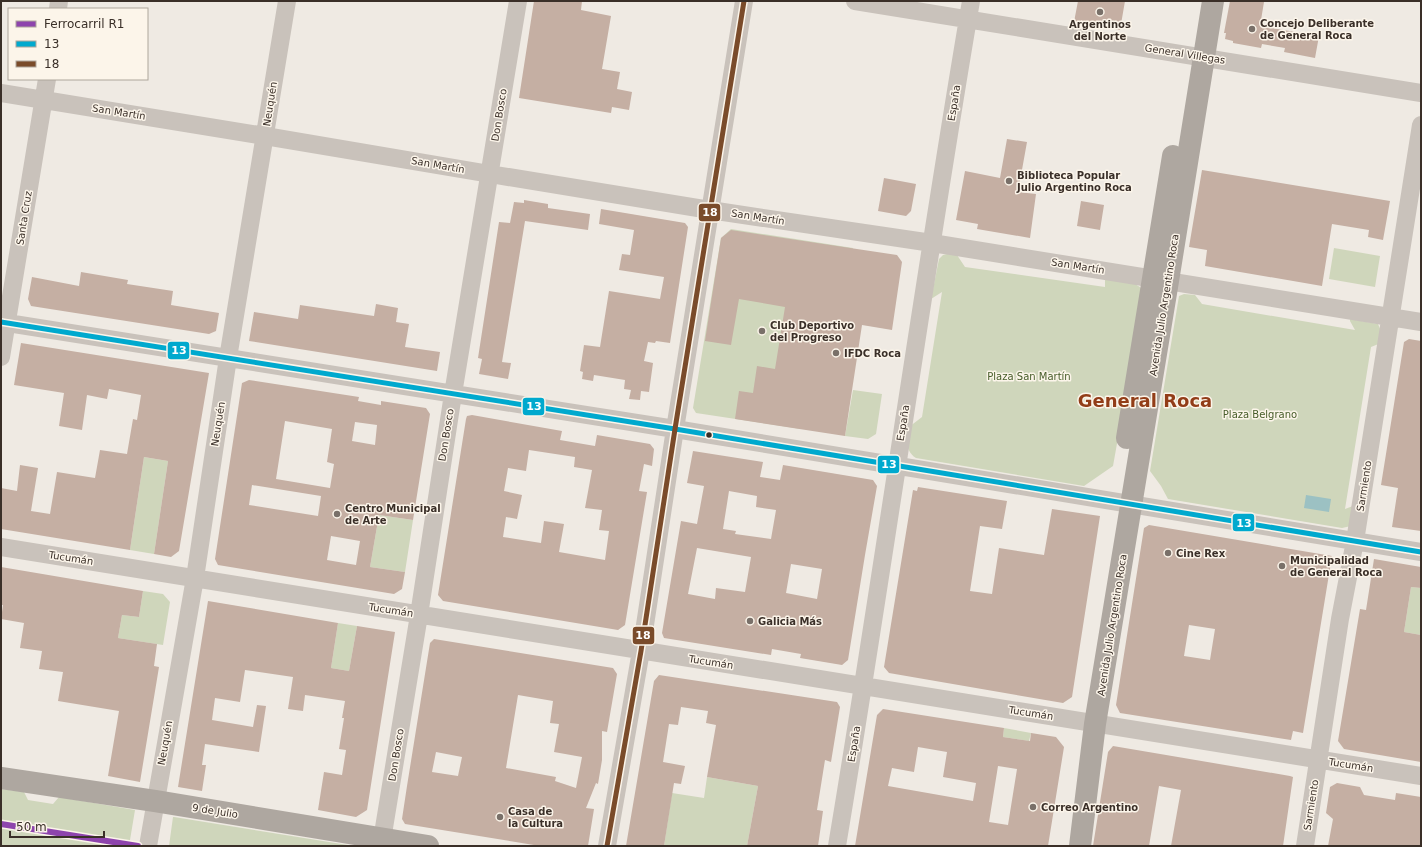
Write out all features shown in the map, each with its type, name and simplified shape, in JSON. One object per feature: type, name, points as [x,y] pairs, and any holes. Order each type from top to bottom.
[{"type":"main road","name":"Avenida Julio Argentino Roca","points":[[1065,846],[1090,723],[1196,56],[1198,1]]},
{"type":"main road","name":"Avenida Julio Argentino Roca","points":[[1196,56],[1213,1]]},
{"type":"main road","name":"Avenida Julio Argentino Roca","points":[[1080,846],[1090,723]]},
{"type":"main road","name":"9 de Julio","points":[[1,778],[155,801],[382,842],[428,846]]},
{"type":"street","name":"Neuquén","points":[[148,846],[195,578],[228,358],[287,1]]},
{"type":"street","name":"Don Bosco","points":[[382,842],[453,394],[518,1]]},
{"type":"street","points":[[607,846],[641,651],[744,1]]},
{"type":"street","name":"General Villegas","points":[[855,1],[1421,93]]},
{"type":"street","name":"España","points":[[837,846],[864,686],[896,466],[971,1]]},
{"type":"street","name":"Santa Cruz","points":[[1,357],[4,322],[47,80]]},
{"type":"street","name":"San Martín","points":[[1,93],[710,210],[932,243],[1421,322]]},
{"type":"street","name":"Sarmiento","points":[[1305,846],[1340,619],[1355,541],[1421,125]]},
{"type":"street","points":[[4,322],[675,429],[1421,552]]},
{"type":"street","name":"Tucumán","points":[[1,547],[1421,776]]},
{"type":"green space","name":"Club Deportivo del Progreso","points":[[731,229],[853,248],[841,322],[801,429],[696,413],[693,408],[721,238]]},
{"type":"green space","points":[[1334,248],[1380,256],[1375,287],[1329,279]]},
{"type":"green space","name":"Plaza San Martín","points":[[943,255],[957,255],[965,267],[1105,287],[1105,279],[1121,281],[1137,285],[1144,292],[1113,466],[1084,486],[916,458],[910,452],[908,448],[909,427],[922,417],[942,292],[931,299],[939,259]]},
{"type":"green space","name":"Plaza Belgrano","points":[[1184,294],[1195,295],[1202,304],[1355,330],[1350,319],[1378,324],[1383,336],[1381,343],[1371,347],[1345,509],[1353,506],[1351,526],[1342,528],[1168,499],[1150,471],[1179,296]]},
{"type":"green space","points":[[853,390],[882,394],[876,434],[868,439],[845,436]]},
{"type":"green space","points":[[144,457],[168,461],[154,554],[130,550]]},
{"type":"green space","points":[[379,515],[413,520],[405,572],[370,567]]},
{"type":"green space","points":[[1411,587],[1421,588],[1421,635],[1404,632]]},
{"type":"green space","points":[[143,591],[163,594],[170,602],[163,645],[118,638],[122,615],[139,617]]},
{"type":"green space","points":[[338,623],[357,626],[349,671],[331,668]]},
{"type":"green space","points":[[1004,728],[1031,733],[1029,741],[1003,737]]},
{"type":"green space","points":[[707,777],[758,786],[747,846],[664,846],[672,793],[704,798]]},
{"type":"green space","points":[[1,789],[24,792],[28,800],[53,804],[59,797],[135,810],[129,846],[1,846]]},
{"type":"green space","points":[[174,817],[354,846],[169,846]]},
{"type":"water","points":[[1306,495],[1331,499],[1329,512],[1304,508]]},
{"type":"building","points":[[534,1],[582,1],[581,10],[611,16],[602,69],[620,72],[617,89],[632,92],[629,110],[612,107],[611,113],[519,98]]},
{"type":"building","name":"Argentinos del Norte","points":[[1078,1],[1125,1],[1120,30],[1074,22]]},
{"type":"building","name":"Concejo Deliberante de General Roca","points":[[1230,1],[1264,2],[1260,26],[1319,36],[1315,58],[1284,52],[1285,48],[1262,44],[1261,48],[1233,43],[1233,41],[1225,39],[1226,33],[1224,33]]},
{"type":"building","points":[[1007,139],[1027,142],[1018,192],[1036,194],[1030,238],[977,229],[978,224],[956,220],[965,171],[1000,178]]},
{"type":"building","points":[[1202,170],[1390,201],[1383,240],[1368,237],[1369,230],[1332,224],[1322,286],[1205,266],[1207,250],[1189,247]]},
{"type":"building","points":[[884,178],[916,184],[911,211],[906,216],[878,211]]},
{"type":"building","points":[[524,200],[548,204],[548,208],[590,214],[588,230],[525,221],[502,362],[511,363],[508,379],[479,374],[482,359],[478,358],[499,222],[510,223],[514,202],[524,203]]},
{"type":"building","points":[[1081,201],[1104,205],[1100,230],[1077,226]]},
{"type":"building","points":[[601,209],[685,223],[688,227],[670,343],[656,341],[655,343],[648,342],[644,361],[653,363],[649,392],[641,391],[640,400],[629,399],[631,390],[624,389],[625,380],[594,375],[593,381],[582,379],[583,372],[580,371],[584,345],[600,347],[609,291],[660,299],[664,277],[619,270],[622,254],[630,255],[634,230],[599,224]]},
{"type":"building","name":"Club Deportivo del Progreso","points":[[731,230],[897,255],[902,262],[892,330],[862,325],[845,436],[735,419],[739,391],[753,393],[757,366],[775,369],[785,307],[739,299],[731,345],[705,341],[721,238]]},
{"type":"building","points":[[81,272],[128,280],[127,284],[173,291],[171,305],[219,313],[216,331],[209,334],[31,306],[28,299],[32,277],[79,286]]},
{"type":"building","points":[[376,304],[398,308],[396,322],[409,324],[405,347],[440,352],[437,371],[249,341],[254,312],[298,319],[300,305],[374,316]]},
{"type":"building","points":[[1409,339],[1421,341],[1421,531],[1392,527],[1398,488],[1381,485],[1404,342]]},
{"type":"building","points":[[21,343],[209,373],[179,551],[171,557],[154,554],[168,461],[144,457],[130,550],[1,529],[1,488],[17,491],[20,465],[38,468],[31,511],[50,514],[57,472],[95,478],[100,450],[127,454],[133,419],[137,420],[141,395],[109,389],[107,399],[87,395],[82,430],[59,426],[64,393],[14,385]]},
{"type":"building","points":[[249,380],[359,397],[358,401],[381,405],[381,401],[426,408],[430,414],[413,520],[379,515],[370,567],[405,572],[402,589],[394,594],[218,565],[215,559],[242,383]],"holes":[[[285,421],[332,429],[327,462],[334,464],[330,488],[276,479]],[[355,422],[377,425],[375,445],[352,441]],[[252,485],[321,496],[318,516],[249,505]],[[331,536],[360,541],[356,565],[327,560]]]},
{"type":"building","points":[[472,415],[562,431],[560,440],[595,446],[597,435],[650,444],[654,449],[652,466],[644,464],[639,491],[647,492],[625,625],[618,630],[443,601],[438,595],[467,416]],"holes":[[[529,450],[575,457],[574,467],[592,470],[585,508],[602,510],[599,530],[609,531],[605,560],[559,552],[564,524],[544,521],[541,543],[503,537],[506,517],[517,519],[522,495],[504,491],[508,468],[526,471]]]},
{"type":"building","points":[[693,451],[763,462],[760,477],[780,480],[783,465],[873,480],[877,486],[848,660],[842,665],[800,658],[801,654],[772,649],[771,655],[664,638],[662,633],[681,521],[697,524],[704,486],[687,483]],"holes":[[[729,491],[757,496],[756,507],[776,510],[771,539],[735,534],[736,531],[723,529]],[[697,548],[751,557],[745,592],[716,588],[715,599],[688,594]],[[791,564],[822,569],[817,599],[786,593]]]},
{"type":"building","points":[[918,487],[1007,501],[1002,529],[980,526],[970,591],[992,594],[999,548],[1044,555],[1052,509],[1100,516],[1072,697],[1063,703],[889,673],[884,667],[913,490],[917,491]]},
{"type":"building","points":[[1149,525],[1332,556],[1303,733],[1293,731],[1291,740],[1120,713],[1116,705],[1144,528]],"holes":[[[1189,625],[1215,629],[1210,660],[1184,656]]]},
{"type":"building","points":[[1374,559],[1421,567],[1421,588],[1411,587],[1404,632],[1421,635],[1421,762],[1344,749],[1338,741],[1360,609],[1366,610]]},
{"type":"building","points":[[1,567],[143,591],[139,617],[122,615],[118,638],[157,644],[154,666],[159,667],[140,782],[108,776],[119,711],[58,701],[63,672],[39,669],[42,651],[20,648],[24,623],[1,619],[3,605],[1,605]]},
{"type":"building","points":[[208,601],[338,623],[331,668],[349,671],[357,626],[395,632],[367,810],[356,817],[318,810],[324,772],[342,775],[346,750],[339,749],[345,701],[305,695],[303,711],[288,709],[293,677],[245,670],[240,702],[215,698],[212,720],[253,727],[257,705],[266,706],[259,752],[205,744],[202,765],[206,765],[202,791],[178,787]]},
{"type":"building","points":[[434,639],[613,668],[617,674],[607,732],[602,731],[602,760],[598,784],[596,783],[586,808],[594,809],[588,846],[540,846],[405,824],[402,819],[430,643]],"holes":[[[518,695],[553,701],[550,723],[559,724],[554,752],[582,757],[576,788],[555,781],[556,777],[506,768]],[[436,752],[462,757],[458,776],[432,772]]]},
{"type":"building","points":[[659,675],[837,702],[840,707],[831,762],[825,760],[817,810],[823,811],[818,846],[747,846],[758,786],[707,777],[716,725],[706,723],[708,711],[681,707],[678,725],[669,724],[663,762],[685,766],[681,784],[674,783],[664,846],[626,846],[654,681]]},
{"type":"building","points":[[883,709],[1004,728],[1003,737],[1030,741],[1031,733],[1056,737],[1064,747],[1048,846],[855,846],[877,715]],"holes":[[[918,747],[947,752],[943,777],[976,783],[973,801],[888,786],[892,768],[914,772]],[[998,766],[1017,769],[1008,825],[989,822]]]},
{"type":"building","points":[[1113,746],[1293,777],[1283,846],[1171,846],[1181,790],[1159,786],[1149,846],[1093,846],[1108,752]]},
{"type":"building","points":[[1337,783],[1360,787],[1364,795],[1395,800],[1396,793],[1421,797],[1421,846],[1328,846],[1333,819],[1326,813],[1330,787]]},
{"type":"rail line","name":"R1","points":[[1,824],[138,846]]},
{"type":"transit line","name":"18","points":[[607,846],[641,651],[744,1]]},
{"type":"transit line","name":"13","points":[[1,322],[675,429],[1421,552]]},
{"type":"place","name":"Argentinos del Norte","points":[[1100,12]]},
{"type":"place","name":"Concejo Deliberante de General Roca","points":[[1252,29]]},
{"type":"place","name":"Biblioteca Popular Julio Argentino Roca","points":[[1009,181]]},
{"type":"place","name":"Club Deportivo del Progreso","points":[[762,331]]},
{"type":"place","name":"IFDC Roca","points":[[836,353]]},
{"type":"place","name":"Centro Municipal de Arte","points":[[337,514]]},
{"type":"place","name":"Cine Rex","points":[[1168,553]]},
{"type":"place","name":"Municipalidad de General Roca","points":[[1282,566]]},
{"type":"place","name":"Galicia Más","points":[[750,621]]},
{"type":"place","name":"Correo Argentino","points":[[1033,807]]},
{"type":"place","name":"Casa de la Cultura","points":[[500,817]]},
{"type":"district","name":"General Roca","points":[[1145,400]]}]
